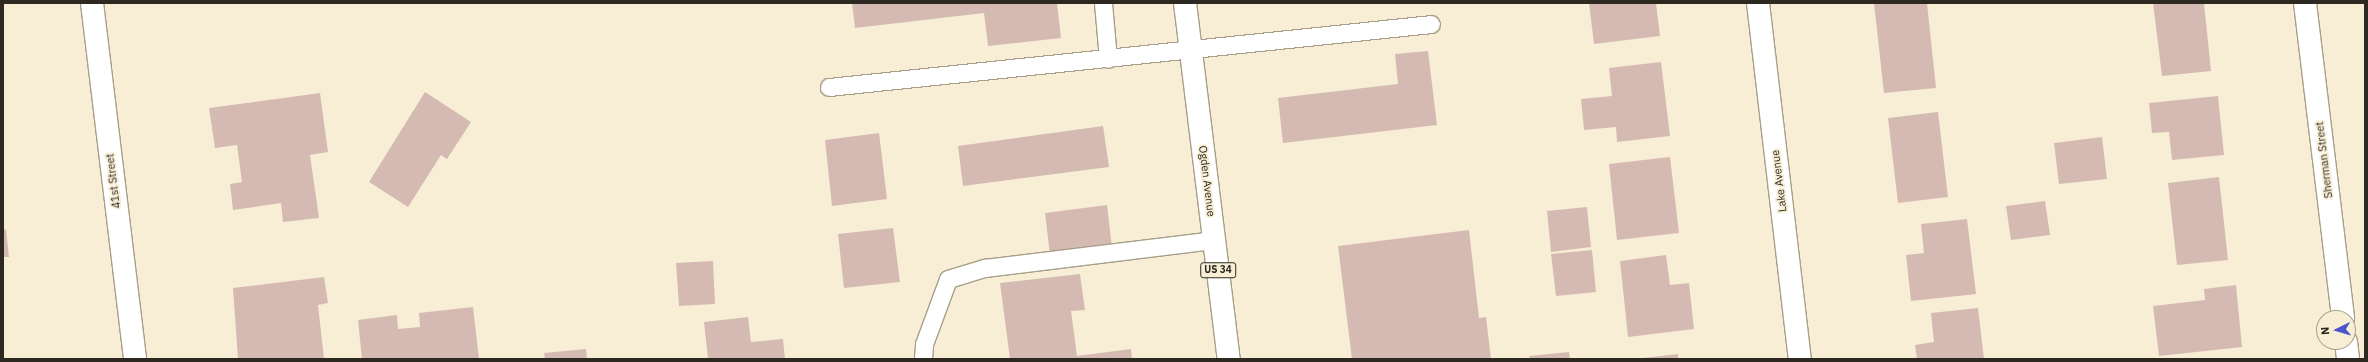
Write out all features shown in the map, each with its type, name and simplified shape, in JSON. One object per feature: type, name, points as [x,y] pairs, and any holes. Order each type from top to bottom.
[{"type":"street","name":"41st Street","points":[[92,3],[135,359]]},
{"type":"street","name":"Ogden Avenue","points":[[1185,3],[1229,359]]},
{"type":"street","name":"Lake Avenue","points":[[1758,3],[1800,359]]},
{"type":"street","name":"Sherman Street","points":[[2304,3],[2342,310]]},
{"type":"lane","points":[[1102,3],[1108,59]]},
{"type":"lane","points":[[829,87],[1191,51],[1431,24]]},
{"type":"lane","points":[[923,359],[924,344],[948,279],[985,268],[1214,240]]},
{"type":"building","points":[[852,3],[1057,3],[1061,38],[988,46],[984,13],[855,28]]},
{"type":"building","points":[[1589,3],[1656,3],[1660,36],[1594,44]]},
{"type":"building","points":[[1874,3],[1927,3],[1936,88],[1884,93]]},
{"type":"building","points":[[2153,3],[2204,3],[2211,71],[2162,76]]},
{"type":"building","points":[[1428,51],[1437,125],[1283,143],[1278,98],[1398,84],[1395,54]]},
{"type":"building","points":[[1661,62],[1670,136],[1617,142],[1616,127],[1584,130],[1581,99],[1612,96],[1609,68]]},
{"type":"building","points":[[425,92],[471,122],[447,159],[441,155],[408,207],[369,182]]},
{"type":"building","points":[[320,93],[328,152],[310,155],[319,218],[283,222],[281,203],[233,210],[230,184],[242,182],[237,145],[215,148],[209,108]]},
{"type":"building","points":[[2218,96],[2224,155],[2172,160],[2169,132],[2152,133],[2149,103]]},
{"type":"building","points":[[1938,112],[1948,197],[1898,203],[1888,118]]},
{"type":"building","points":[[1103,126],[1109,167],[963,186],[958,146]]},
{"type":"building","points":[[879,133],[887,199],[832,206],[825,140]]},
{"type":"building","points":[[2102,137],[2107,179],[2059,184],[2054,143]]},
{"type":"building","points":[[1670,157],[1679,233],[1617,240],[1609,164]]},
{"type":"building","points":[[2219,177],[2228,260],[2177,265],[2168,183]]},
{"type":"building","points":[[2045,201],[2050,235],[2011,240],[2006,206]]},
{"type":"building","points":[[1107,205],[1112,248],[1050,255],[1045,213]]},
{"type":"building","points":[[1587,207],[1591,247],[1551,252],[1547,211]]},
{"type":"building","points":[[1967,219],[1976,294],[1911,301],[1906,255],[1924,253],[1921,224]]},
{"type":"building","points":[[893,228],[900,282],[844,288],[838,234]]},
{"type":"building","points":[[6,229],[9,257],[3,257],[3,230]]},
{"type":"building","points":[[1469,230],[1479,318],[1486,317],[1491,359],[1352,359],[1338,246]]},
{"type":"building","points":[[1592,250],[1596,292],[1556,296],[1551,254]]},
{"type":"building","points":[[1666,255],[1670,285],[1689,283],[1694,329],[1628,337],[1620,261]]},
{"type":"building","points":[[713,261],[715,304],[679,306],[676,263]]},
{"type":"building","points":[[1080,274],[1085,310],[1071,311],[1077,356],[1131,349],[1132,359],[1010,359],[1000,283]]},
{"type":"building","points":[[324,277],[328,303],[318,305],[324,359],[238,359],[233,288]]},
{"type":"building","points":[[2236,285],[2242,347],[2159,356],[2153,306],[2205,300],[2204,289]]},
{"type":"building","points":[[473,307],[479,359],[362,359],[358,320],[397,315],[398,329],[420,327],[419,313]]},
{"type":"building","points":[[1978,308],[1984,359],[1917,359],[1915,345],[1934,342],[1931,313]]},
{"type":"building","points":[[748,317],[751,342],[783,339],[785,359],[708,359],[704,322]]},
{"type":"building","points":[[586,349],[587,359],[545,359],[544,353]]},
{"type":"building","points":[[1569,352],[1570,359],[1530,359],[1529,356]]},
{"type":"building","points":[[1678,354],[1678,359],[1643,358]]}]
